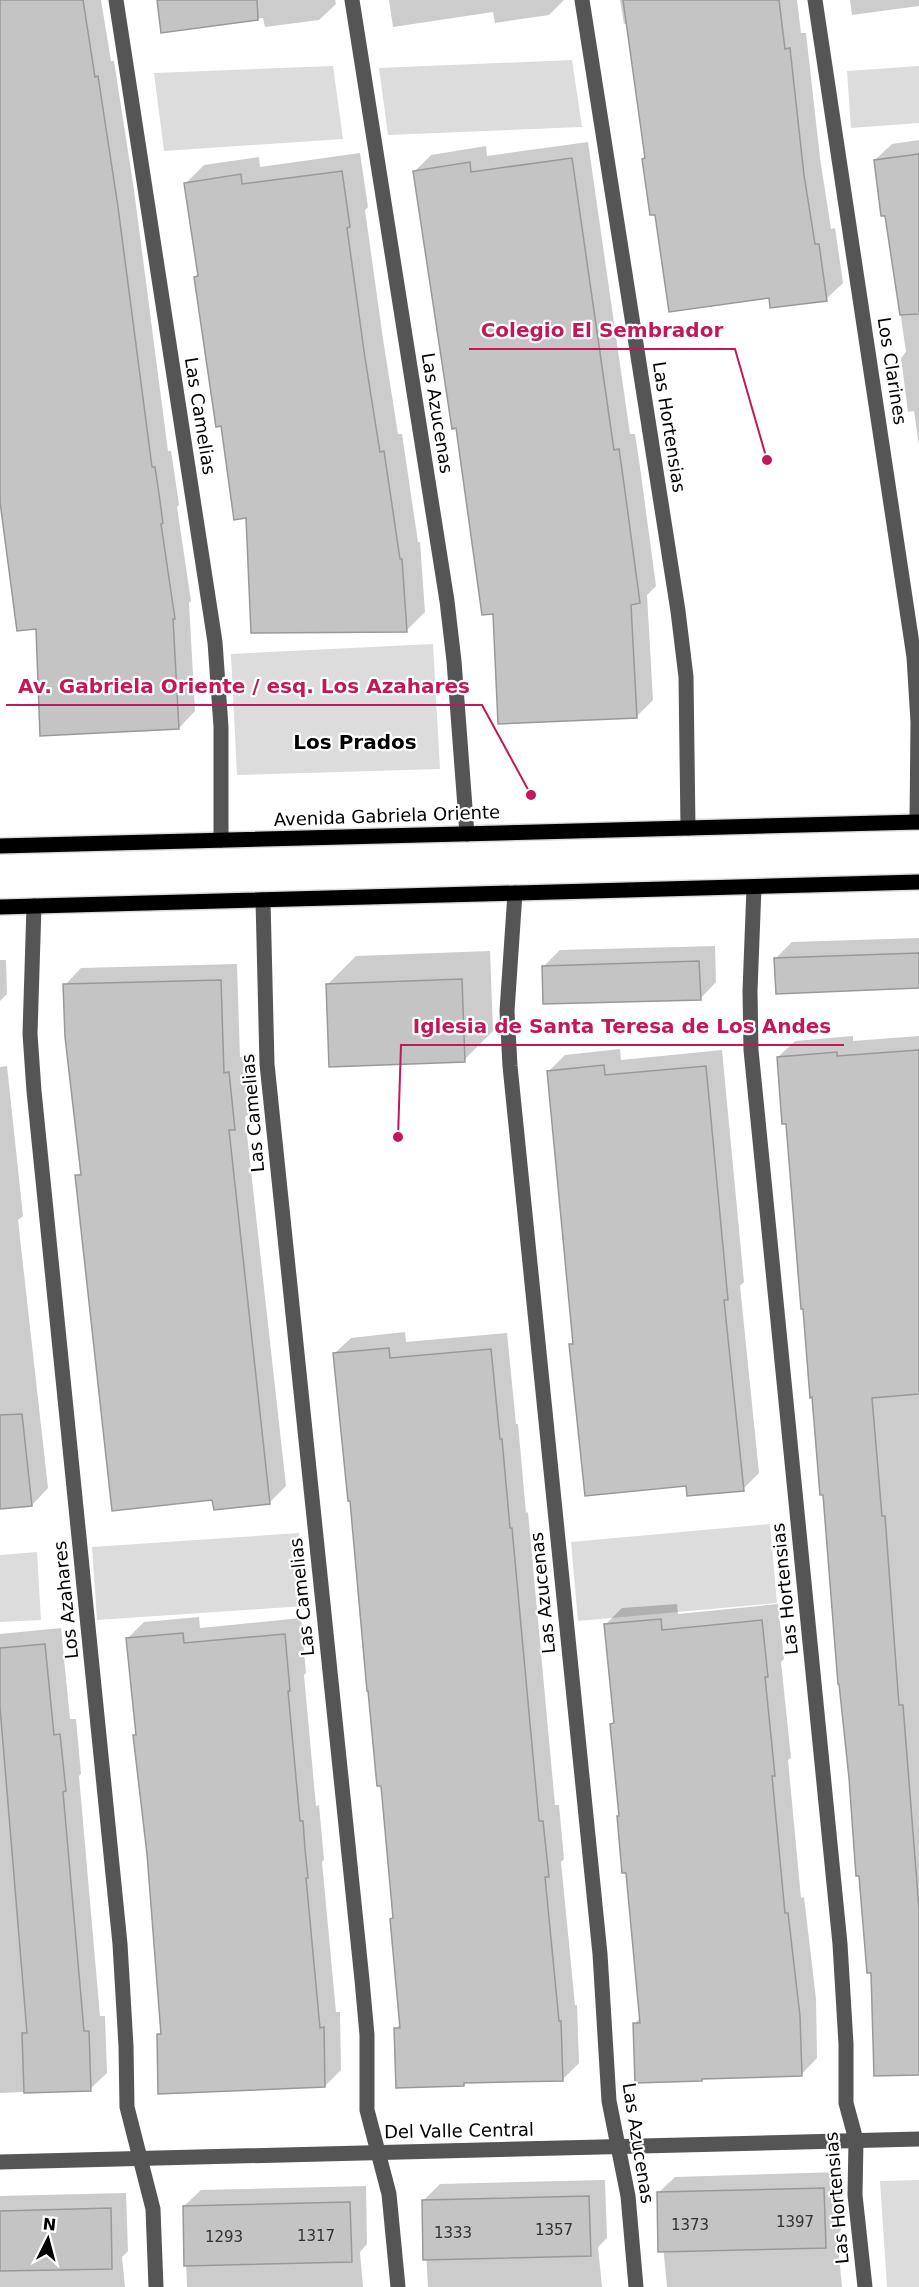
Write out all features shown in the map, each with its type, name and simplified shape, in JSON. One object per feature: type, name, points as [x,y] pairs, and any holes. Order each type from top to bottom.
[{"type":"main road","name":"Avenida Gabriela Oriente","points":[[0,846],[918,822]]},
{"type":"main road","points":[[0,907],[919,882]]},
{"type":"street","name":"Las Camelias","points":[[116,0],[215,642],[221,727],[221,840]]},
{"type":"street","name":"Las Azucenas","points":[[352,0],[447,601],[467,834]]},
{"type":"street","name":"Las Hortensias","points":[[582,0],[678,612],[686,677],[688,828]]},
{"type":"street","name":"Los Clarines","points":[[815,0],[913,647],[918,722],[918,822]]},
{"type":"street","name":"Las Hortensias","points":[[754,887],[750,990],[751,1050],[840,1944],[846,2044],[846,2103],[856,2140],[855,2195],[865,2287]]},
{"type":"street","name":"Las Azucenas","points":[[515,893],[507,1011],[510,1066],[600,1954],[609,2101],[628,2196],[636,2287]]},
{"type":"street","name":"Las Camelias","points":[[263,900],[267,1064],[362,1980],[367,2035],[368,2110],[389,2194],[398,2287]]},
{"type":"street","name":"Los Azahares","points":[[34,906],[30,1034],[34,1091],[120,1944],[127,2107],[153,2209],[156,2287]]},
{"type":"street","name":"Del Valle Central","points":[[0,2162],[919,2139]]},
{"type":"shaded area","points":[[572,60],[582,127],[388,135],[379,68]]},
{"type":"shaded area","points":[[333,66],[343,139],[164,151],[154,73]]},
{"type":"shaded area","points":[[919,66],[919,123],[851,128],[847,71]]},
{"type":"shaded area","points":[[433,644],[440,769],[237,775],[231,654]]},
{"type":"shaded area","points":[[770,1524],[777,1603],[578,1621],[571,1542]]},
{"type":"shaded area","points":[[299,1533],[304,1606],[97,1620],[92,1547]]},
{"type":"shaded area","points":[[37,1552],[41,1620],[0,1622],[0,1555]]},
{"type":"shaded area","points":[[919,2180],[919,2287],[887,2287],[880,2181]]},
{"type":"building","points":[[0,0],[83,0],[95,77],[98,76],[118,207],[152,467],[155,467],[163,523],[161,524],[175,619],[173,619],[179,729],[40,736],[36,629],[17,631],[0,502]]},
{"type":"building","points":[[157,0],[257,0],[258,20],[161,33]]},
{"type":"building","points":[[623,0],[779,0],[785,49],[790,48],[804,175],[815,244],[819,244],[827,301],[770,308],[769,298],[669,312],[655,215],[650,215],[642,159],[645,158]]},
{"type":"building","points":[[919,154],[919,314],[900,315],[885,216],[881,216],[874,160]]},
{"type":"building","points":[[572,158],[614,450],[619,449],[640,603],[631,605],[637,718],[498,724],[493,614],[482,615],[456,428],[452,429],[413,171],[470,162],[471,172]]},
{"type":"building","points":[[342,171],[350,227],[347,228],[365,358],[380,452],[384,451],[400,559],[402,559],[407,632],[251,633],[246,518],[234,520],[221,426],[216,427],[194,277],[198,276],[184,183],[241,174],[242,184]]},
{"type":"building","points":[[919,953],[919,988],[776,994],[774,958]]},
{"type":"building","points":[[699,961],[701,1000],[543,1004],[542,966]]},
{"type":"building","points":[[462,979],[465,1062],[329,1067],[326,984]]},
{"type":"building","points":[[221,980],[224,1073],[229,1072],[235,1130],[229,1130],[270,1504],[214,1510],[212,1500],[112,1511],[75,1175],[81,1175],[65,1037],[63,984]]},
{"type":"building","points":[[919,1050],[919,1394],[872,1398],[882,1516],[885,1516],[899,1705],[903,1705],[919,1909],[919,2075],[874,2076],[871,1973],[867,1973],[859,1876],[856,1876],[823,1495],[820,1495],[812,1397],[810,1398],[803,1309],[801,1309],[786,1124],[782,1124],[777,1057],[837,1052],[837,1056]]},
{"type":"building","points":[[604,1065],[605,1075],[706,1066],[728,1300],[724,1300],[744,1491],[687,1496],[686,1486],[585,1496],[569,1344],[573,1344],[547,1071]]},
{"type":"building","points":[[389,1348],[390,1358],[491,1349],[510,1528],[512,1528],[539,1821],[543,1821],[549,1877],[545,1877],[559,2021],[561,2021],[563,2081],[464,2083],[464,2086],[396,2088],[394,2028],[400,2028],[390,1919],[393,1918],[381,1786],[377,1786],[350,1501],[348,1501],[333,1353]]},
{"type":"building","points":[[22,1414],[32,1506],[0,1509],[0,1415]]},
{"type":"building","points":[[661,1619],[662,1630],[762,1620],[775,1776],[772,1776],[785,1913],[788,1913],[800,2016],[802,2076],[635,2083],[633,2023],[640,2023],[626,1873],[622,1873],[610,1724],[614,1723],[604,1624]]},
{"type":"building","points":[[183,1633],[184,1643],[285,1634],[290,1691],[288,1691],[300,1821],[303,1821],[320,2028],[324,2027],[325,2087],[158,2094],[157,2034],[161,2034],[147,1854],[133,1735],[136,1735],[126,1638]]},
{"type":"building","points":[[45,1644],[54,1735],[60,1734],[66,1791],[63,1792],[84,2031],[89,2031],[91,2091],[24,2093],[22,2033],[27,2033],[0,1707],[0,1648]]},
{"type":"building","points":[[824,2188],[826,2248],[658,2252],[657,2192]]},
{"type":"building","points":[[589,2196],[591,2256],[423,2260],[422,2200]]},
{"type":"building","points":[[350,2202],[352,2262],[184,2266],[183,2206]]},
{"type":"building","points":[[111,2208],[112,2269],[0,2271],[0,2211]]},
{"type":"place","name":"Colegio El Sembrador","points":[[767,460]]},
{"type":"place","name":"Av. Gabriela Oriente / esq. Los Azahares","points":[[531,795]]},
{"type":"place","name":"Iglesia de Santa Teresa de Los Andes","points":[[398,1137]]},
{"type":"district","name":"Los Prados","points":[[355,742]]}]
